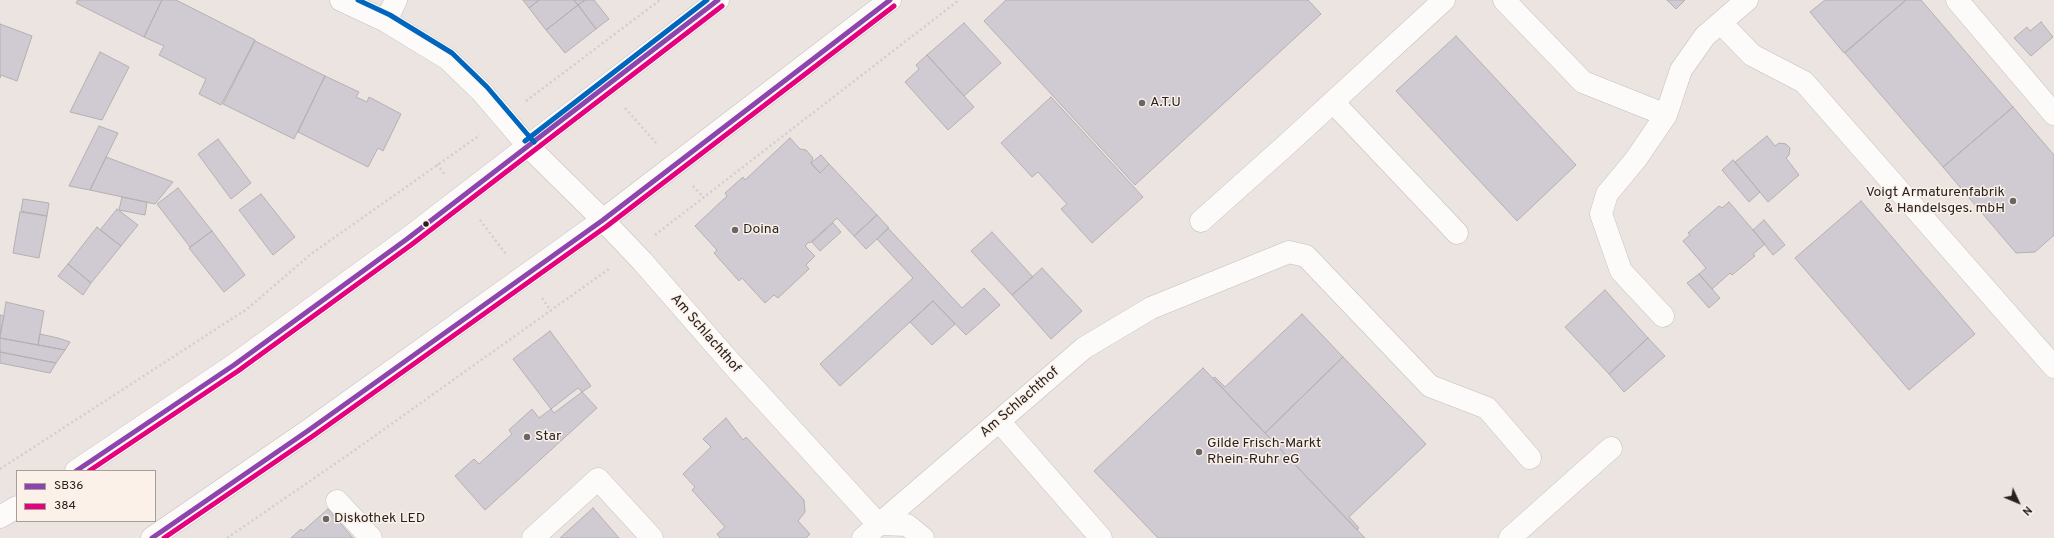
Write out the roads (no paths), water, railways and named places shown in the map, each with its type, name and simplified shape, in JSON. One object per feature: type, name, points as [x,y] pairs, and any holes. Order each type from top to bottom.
[{"type":"main road","name":"Am Schlachthof","points":[[341,0],[386,21],[448,59],[482,92],[529,147],[603,220],[870,531],[1084,348],[1151,308],[1289,252],[1306,256],[1430,386],[1487,408],[1530,458]]},
{"type":"main road","points":[[386,21],[396,0]]},
{"type":"main road","points":[[77,470],[234,365],[529,147],[718,0]]},
{"type":"main road","points":[[152,538],[316,425],[603,220],[890,0]]},
{"type":"main road","points":[[1200,221],[1444,0]]},
{"type":"main road","points":[[1504,0],[1583,82],[1666,115]]},
{"type":"main road","points":[[1663,316],[1621,271],[1601,214],[1607,194],[1636,159],[1666,115],[1681,70],[1705,36],[1747,0]]},
{"type":"main road","points":[[1957,0],[2054,114]]},
{"type":"main road","points":[[1721,23],[1752,55],[1804,82],[2054,367]]},
{"type":"main road","points":[[1333,102],[1457,233]]},
{"type":"main road","points":[[999,421],[1101,538]]},
{"type":"main road","points":[[1510,538],[1611,448]]},
{"type":"main road","points":[[533,538],[598,479],[652,538]]},
{"type":"main road","points":[[337,501],[371,538]]},
{"type":"main road","points":[[0,517],[16,508]]},
{"type":"main road","points":[[870,531],[907,525],[923,538]]},
{"type":"place","name":"A.T.U","points":[[1142,103]]},
{"type":"place","name":"Voigt Armaturenfabrik & Handelsges. mbH","points":[[2013,201]]},
{"type":"place","name":"Doina","points":[[735,230]]},
{"type":"place","name":"Star","points":[[527,437]]},
{"type":"place","name":"Gilde Frisch-Markt Rhein-Ruhr eG","points":[[1199,452]]},
{"type":"place","name":"Diskothek LED","points":[[326,519]]}]
